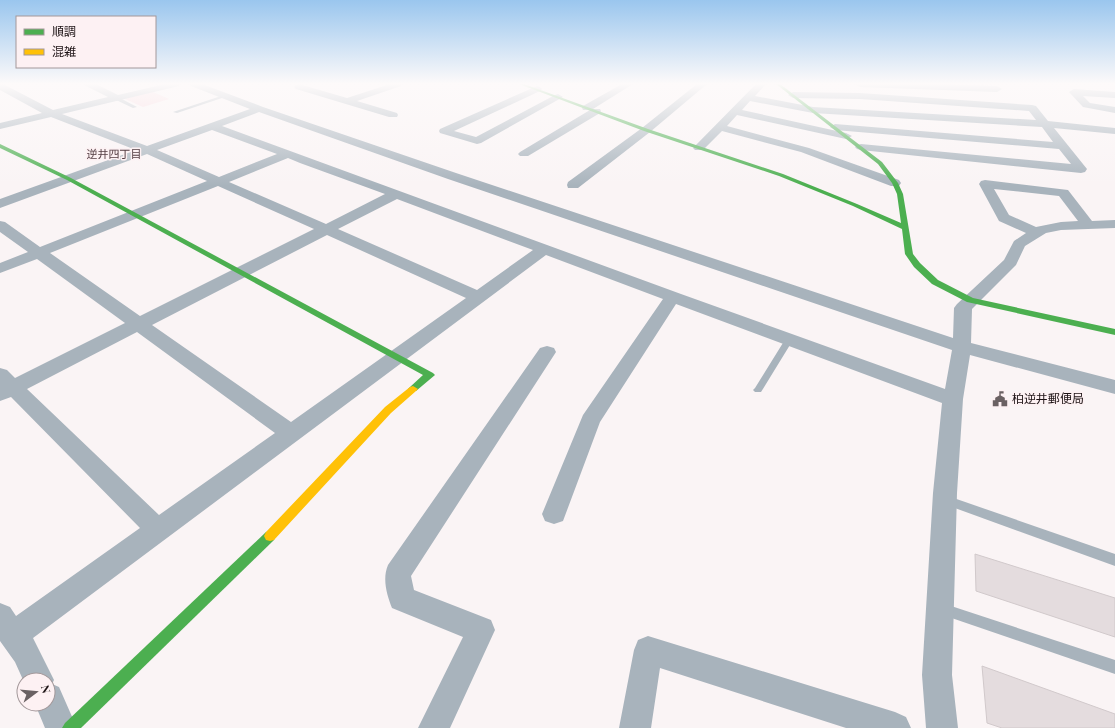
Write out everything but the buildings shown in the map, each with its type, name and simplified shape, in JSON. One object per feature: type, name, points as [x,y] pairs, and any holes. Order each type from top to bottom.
[{"type":"street","points":[[0,126],[35,118]]},
{"type":"street","points":[[62,118],[147,150],[479,297]]},
{"type":"street","points":[[0,204],[234,118]]},
{"type":"street","points":[[284,118],[452,176],[962,347],[1115,387]]},
{"type":"street","points":[[476,118],[444,131],[477,141],[515,118]]},
{"type":"street","points":[[524,154],[580,118]]},
{"type":"street","points":[[614,118],[794,180],[855,204],[906,228]]},
{"type":"street","points":[[573,185],[661,118]]},
{"type":"street","points":[[699,148],[727,118]]},
{"type":"street","points":[[765,118],[848,137]]},
{"type":"street","points":[[823,118],[880,163],[895,184],[900,194],[909,254],[917,265],[935,282],[970,300],[1115,332]]},
{"type":"street","points":[[946,118],[1046,124],[1115,131]]},
{"type":"street","points":[[861,147],[1081,169],[1041,118]]},
{"type":"street","points":[[212,126],[674,296],[789,340],[953,399]]},
{"type":"street","points":[[834,126],[1063,146]]},
{"type":"street","points":[[719,127],[805,150],[895,184]]},
{"type":"street","points":[[0,146],[68,179],[396,358],[430,375],[388,410],[286,520],[70,728]]},
{"type":"street","points":[[0,268],[288,154]]},
{"type":"street","points":[[1037,233],[1004,218],[985,184],[1063,193],[1087,224]]},
{"type":"street","points":[[158,530],[4,386],[138,324],[396,194]]},
{"type":"street","points":[[942,728],[937,675],[953,399],[962,347],[963,308],[1011,262],[1019,244],[1037,233],[1061,226],[1115,224]]},
{"type":"street","points":[[0,226],[291,433]]},
{"type":"street","points":[[35,672],[25,652],[6,626],[158,530],[546,249]]},
{"type":"street","points":[[554,514],[590,420],[674,296]]},
{"type":"street","points":[[434,728],[481,630],[402,599],[397,574],[547,352]]},
{"type":"street","points":[[635,728],[648,650],[895,728]]},
{"type":"street","points":[[54,712],[61,728]]},
{"type":"lane","points":[[758,390],[789,340]]},
{"type":"lane","points":[[946,500],[1115,560]]},
{"type":"lane","points":[[941,608],[1115,667]]},
{"type":"traffic: fast","points":[[613,118],[781,175],[855,205],[906,228]]},
{"type":"traffic: fast","points":[[822,118],[880,163],[895,183],[900,194],[909,254],[917,265],[935,282],[970,300],[1115,332]]},
{"type":"traffic: fast","points":[[0,146],[69,179],[430,375],[413,389]]},
{"type":"traffic: fast","points":[[70,728],[270,536]]},
{"type":"traffic: slow","points":[[270,536],[388,410],[413,389]]},
{"type":"place","name":"柏逆井郵便局","points":[[1000,399]]},
{"type":"district","name":"逆井四丁目","points":[[114,154]]}]
